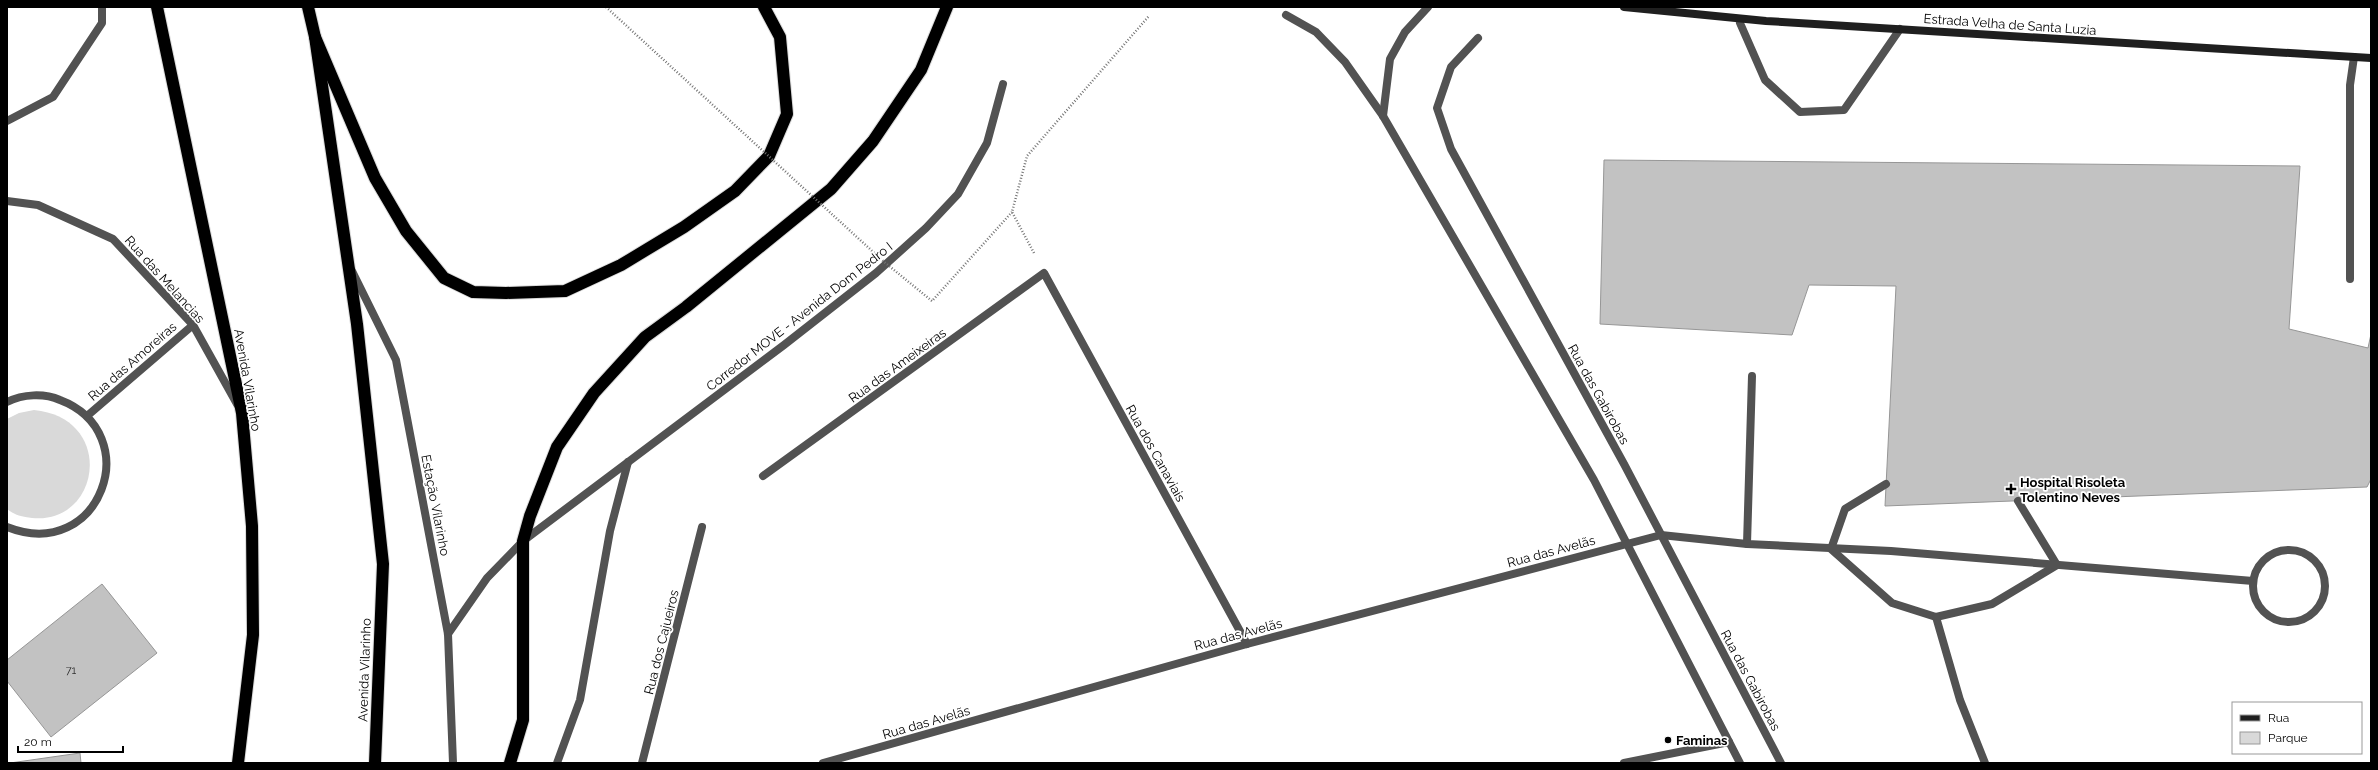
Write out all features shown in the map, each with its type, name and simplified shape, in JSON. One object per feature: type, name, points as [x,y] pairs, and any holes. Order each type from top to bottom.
[{"type":"highway","name":"Avenida Vilarinho","points":[[157,7],[242,413],[252,526],[253,635],[238,763]]},
{"type":"highway","name":"Avenida Vilarinho","points":[[308,7],[315,37],[357,324],[383,564],[375,763]]},
{"type":"highway","points":[[315,37],[375,178],[406,231],[444,278],[473,292],[506,294],[565,291],[621,265],[684,227],[735,191],[769,156],[787,114],[780,37],[764,7]]},
{"type":"highway","points":[[510,763],[523,720],[523,541],[530,516],[557,448],[594,393],[644,337],[686,307],[831,189],[873,141],[921,70],[947,7]]},
{"type":"street","points":[[7,121],[53,97],[102,23],[102,7]]},
{"type":"street","points":[[1383,116],[1390,59],[1405,32],[1428,7]]},
{"type":"street","name":"Estrada Velha de Santa Luzia","points":[[1624,7],[1766,21],[2371,58]]},
{"type":"street","points":[[1286,14],[1316,32],[1345,62],[1383,116],[1594,480],[1740,763]]},
{"type":"street","points":[[1740,24],[1765,80],[1800,112],[1844,110],[1900,29]]},
{"type":"street","name":"Rua das Gabirobas","points":[[1478,38],[1451,67],[1437,108],[1451,149],[1661,535],[1781,763]]},
{"type":"street","points":[[2350,279],[2350,85],[2354,57]]},
{"type":"street","name":"Corredor MOVE - Avenida Dom Pedro I","points":[[448,634],[487,578],[523,541],[689,418],[876,273],[926,228],[958,194],[987,143],[1003,84]]},
{"type":"street","name":"Rua das Melancias","points":[[7,201],[38,205],[113,239],[193,325],[242,413]]},
{"type":"street","name":"Estação Vilarinho","points":[[348,263],[396,360],[448,634],[453,763]]},
{"type":"street","name":"Rua das Ameixeiras","points":[[763,476],[1044,273]]},
{"type":"street","name":"Rua dos Canaviais","points":[[1044,273],[1247,644]]},
{"type":"street","name":"Rua das Amoreiras","points":[[87,416],[193,325]]},
{"type":"street","points":[[1747,544],[1752,376]]},
{"type":"street","name":"Rua das Amoreiras","points":[[7,402],[33,395],[53,397],[71,404],[87,416],[99,433],[105,451],[106,471],[102,491],[92,508],[78,522],[60,531],[41,535],[21,533],[7,527]]},
{"type":"street","points":[[557,763],[580,700],[610,531],[628,462]]},
{"type":"street","points":[[1831,549],[1845,509],[1886,484]]},
{"type":"street","points":[[2018,501],[2057,565]]},
{"type":"street","name":"Rua dos Cajueiros","points":[[642,763],[702,527]]},
{"type":"street","points":[[1661,535],[1747,544],[2057,565],[2253,581]]},
{"type":"street","name":"Rua das Avelãs","points":[[823,763],[1247,644],[1661,535]]},
{"type":"street","points":[[1831,549],[1892,603],[1936,617],[1992,604],[2057,565]]},
{"type":"street","points":[[2295,549],[2308,554],[2319,564],[2325,577],[2326,591],[2321,605],[2312,615],[2299,622],[2284,622],[2271,618],[2260,608],[2253,595],[2253,581],[2257,567],[2267,557],[2280,550],[2295,549]]},
{"type":"street","points":[[1936,617],[1960,700],[1985,763]]},
{"type":"street","points":[[1624,763],[1729,742]]},
{"type":"path","points":[[606,7],[883,261],[932,301],[1012,212],[1027,156],[1149,16]]},
{"type":"path","points":[[1012,212],[1044,273]]},
{"type":"green space","points":[[34,410],[60,417],[78,431],[88,450],[90,470],[85,489],[73,505],[55,516],[32,518],[25,517],[13,513],[7,509],[7,419],[19,413]]},
{"type":"building","points":[[1604,160],[2300,166],[2289,329],[2368,348],[2371,334],[2371,479],[2367,487],[1885,506],[1896,286],[1809,285],[1792,335],[1600,324]]},
{"type":"building","points":[[102,584],[157,653],[51,737],[7,681],[7,660]]},
{"type":"building","points":[[80,753],[81,763],[10,763]]},
{"type":"place","name":"Hospital Risoleta Tolentino Neves","points":[[2011,489]]},
{"type":"place","name":"Faminas","points":[[1668,740]]}]
